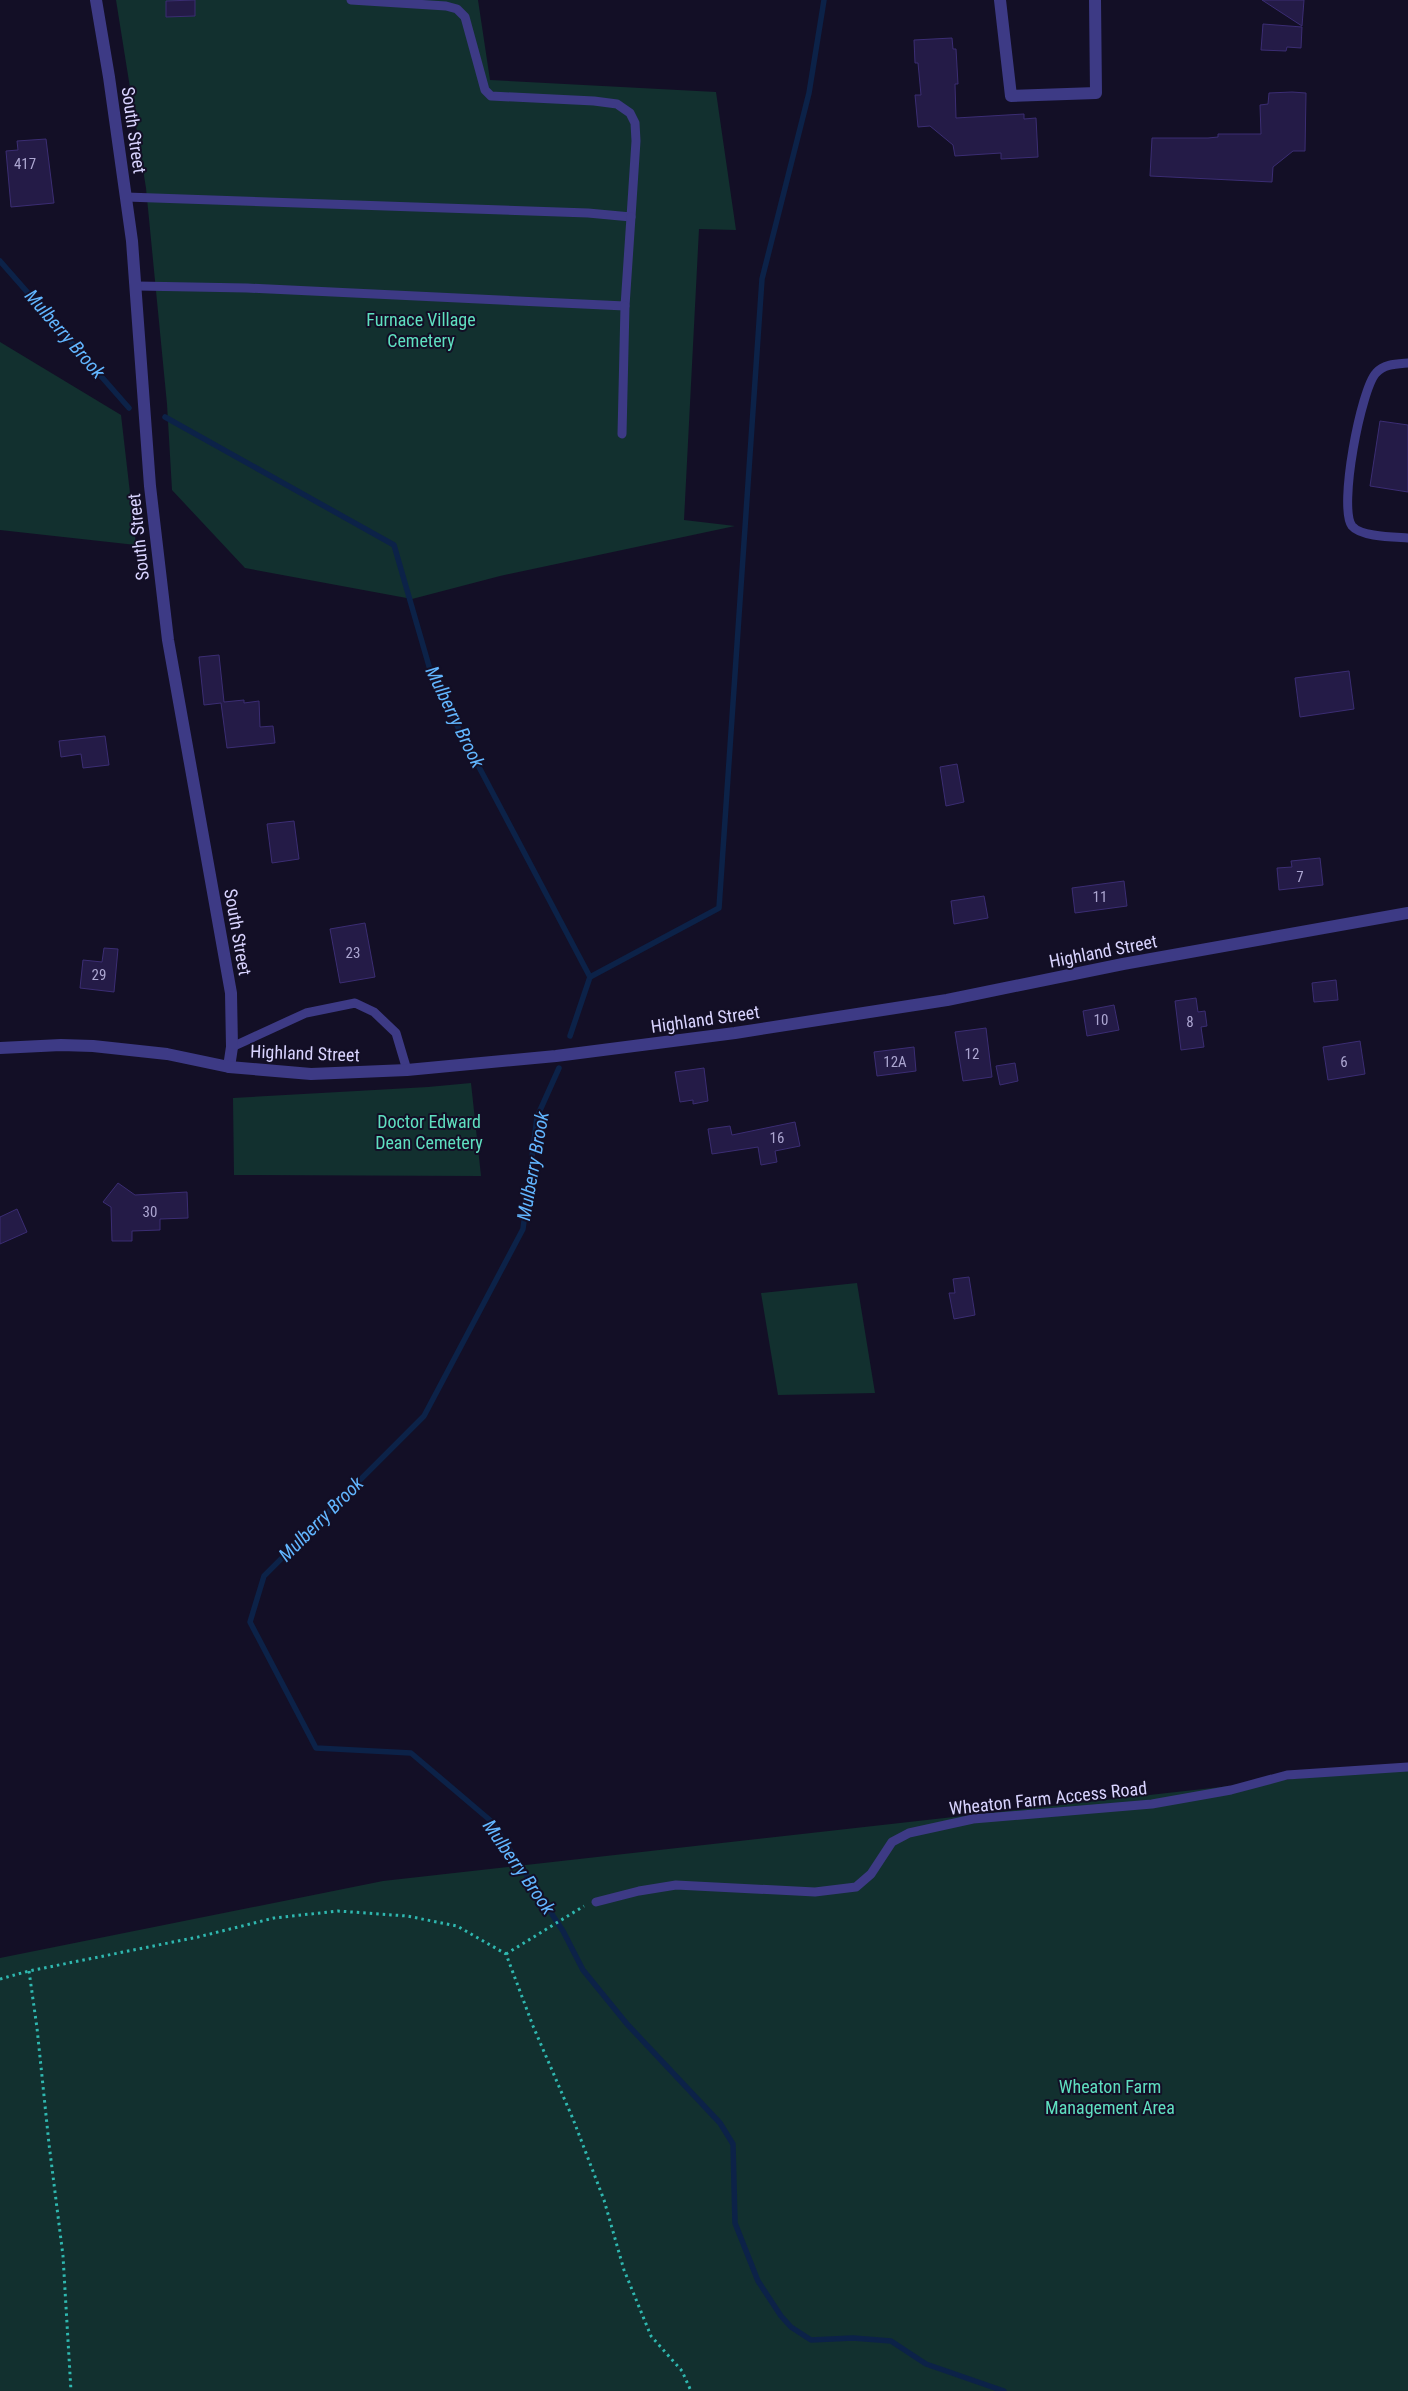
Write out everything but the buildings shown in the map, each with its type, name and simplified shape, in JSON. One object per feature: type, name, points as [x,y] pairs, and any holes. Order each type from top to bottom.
[{"type":"street","name":"South Street","points":[[96,0],[126,197],[137,286],[150,486],[165,623],[231,993],[232,1047],[229,1067]]},
{"type":"street","points":[[1000,0],[1011,96],[1096,93],[1095,0]]},
{"type":"street","name":"Highland Street","points":[[0,1048],[61,1045],[93,1046],[167,1054],[229,1067],[311,1074],[407,1070],[556,1056],[828,1019],[947,1000],[1123,964],[1408,912]]},
{"type":"lane","points":[[351,0],[446,6],[457,9],[466,18],[485,90],[490,96],[594,101],[617,104],[630,113],[636,123],[636,141],[625,306],[622,434]]},
{"type":"lane","points":[[126,197],[588,213],[631,217]]},
{"type":"lane","points":[[137,286],[257,289],[625,306]]},
{"type":"lane","points":[[1408,363],[1387,365],[1375,373],[1368,387],[1352,455],[1347,487],[1348,515],[1353,526],[1363,532],[1408,538]]},
{"type":"lane","points":[[232,1047],[306,1014],[355,1003],[374,1012],[396,1033],[407,1070]]},
{"type":"lane","name":"Wheaton Farm Access Road","points":[[596,1902],[640,1891],[676,1885],[815,1892],[856,1886],[871,1874],[892,1842],[909,1833],[973,1819],[1152,1804],[1231,1790],[1287,1776],[1408,1767]]},
{"type":"path","points":[[506,1954],[567,1915],[596,1902]]},
{"type":"path","points":[[0,1979],[29,1971],[198,1937],[274,1918],[338,1911],[407,1916],[457,1926],[506,1954],[533,2026],[573,2119],[604,2200],[624,2270],[651,2336],[682,2372],[691,2391]]},
{"type":"path","points":[[29,1971],[38,2028],[49,2144],[63,2256],[71,2391]]},
{"type":"green space","name":"Furnace Village Cemetery","points":[[116,0],[478,0],[490,80],[716,92],[736,230],[699,229],[684,520],[735,526],[500,576],[412,599],[245,568],[172,490],[167,404],[146,188]]},
{"type":"green space","points":[[0,342],[121,415],[136,545],[0,530]]},
{"type":"green space","name":"Doctor Edward Dean Cemetery","points":[[471,1083],[481,1176],[234,1175],[233,1098]]},
{"type":"green space","points":[[857,1283],[875,1393],[778,1395],[761,1293]]},
{"type":"green space","name":"Wheaton Farm Management Area","points":[[1408,1766],[1408,2391],[0,2391],[0,1958],[383,1881]]},
{"type":"waterway","points":[[590,977],[719,908],[762,279],[809,93],[824,0]]},
{"type":"waterway","name":"Mulberry Brook","points":[[0,261],[129,408]]},
{"type":"waterway","name":"Mulberry Brook","points":[[165,417],[394,545],[433,680],[590,977],[570,1036]]},
{"type":"waterway","name":"Mulberry Brook","points":[[559,1068],[537,1117],[523,1229],[424,1416],[264,1576],[250,1622],[316,1748],[411,1753],[491,1821],[563,1931],[583,1970],[627,2024],[720,2123],[733,2144],[735,2223],[758,2281],[781,2316],[791,2327],[811,2340],[853,2338],[891,2341],[926,2364],[1004,2391]]}]
